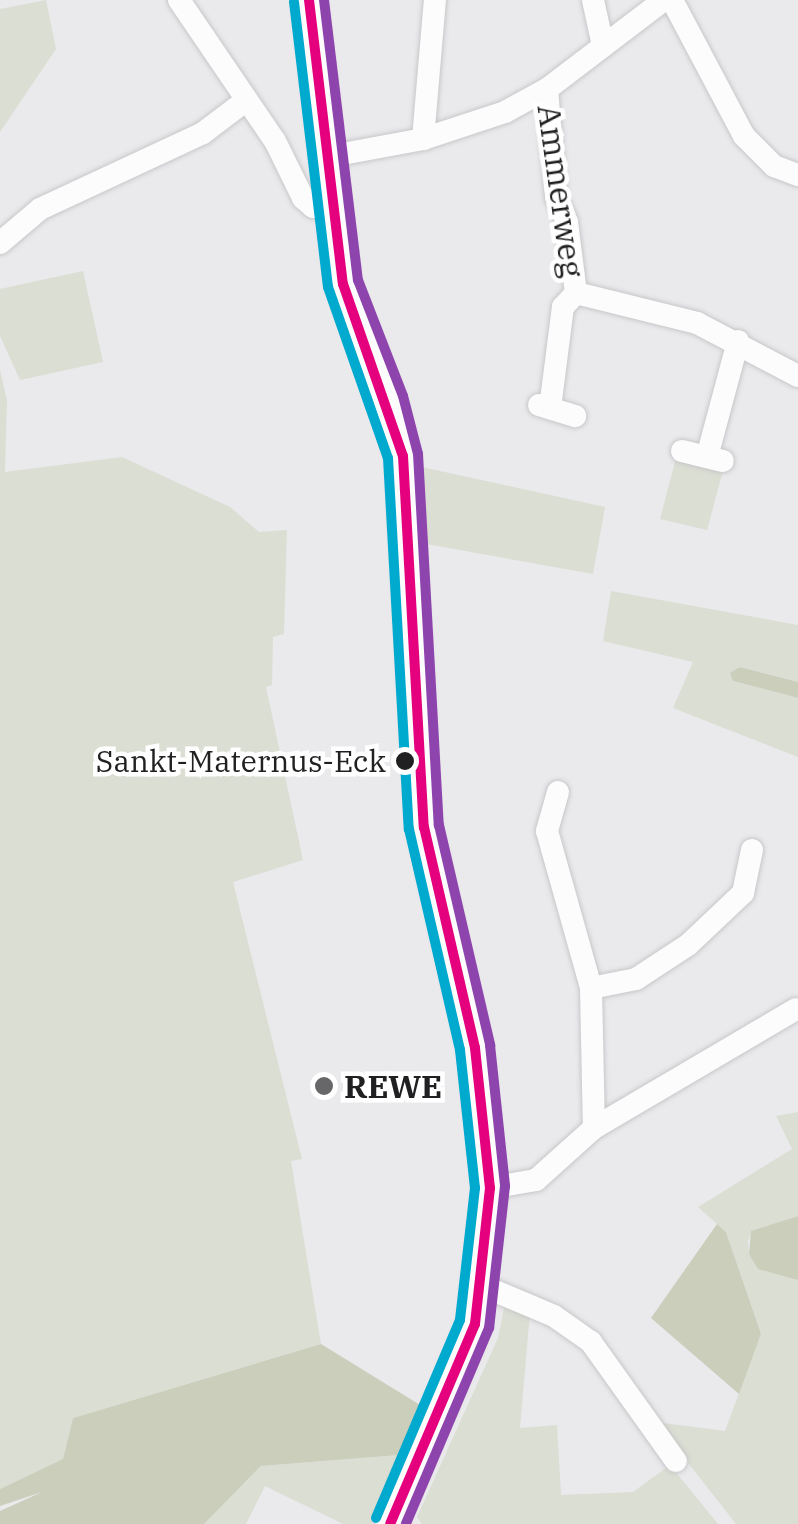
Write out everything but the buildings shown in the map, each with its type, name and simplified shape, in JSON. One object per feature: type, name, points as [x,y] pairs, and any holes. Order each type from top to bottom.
[{"type":"main road","points":[[309,0],[343,284],[389,401],[403,456],[424,827],[475,1048],[490,1188],[483,1286],[463,1362],[390,1524]]},
{"type":"street","points":[[179,0],[244,102],[275,141],[303,198],[313,207],[333,208]]},
{"type":"street","points":[[423,139],[436,0]]},
{"type":"street","points":[[593,0],[603,46]]},
{"type":"street","points":[[326,157],[423,139],[504,112],[547,89],[668,0],[744,136],[774,166],[798,175]]},
{"type":"street","name":"Ammerweg","points":[[547,89],[556,197],[567,222],[576,293]]},
{"type":"street","points":[[0,244],[40,209],[204,132],[244,102]]},
{"type":"street","name":"Ammerweg","points":[[576,293],[698,323],[798,376]]},
{"type":"street","name":"Ammerweg","points":[[574,416],[543,406],[562,307],[576,293]]},
{"type":"street","points":[[682,451],[715,459],[738,341]]},
{"type":"street","points":[[558,792],[547,832],[592,988],[594,1128]]},
{"type":"street","points":[[592,988],[636,978],[688,944],[743,893],[752,850]]},
{"type":"street","points":[[490,1188],[536,1180],[594,1128],[796,1009]]},
{"type":"street","points":[[483,1286],[554,1316],[591,1342],[676,1461]]},
{"type":"shaded area","points":[[46,0],[56,49],[0,132],[0,9]]},
{"type":"shaded area","points":[[83,271],[103,362],[20,380],[0,336],[0,289]]},
{"type":"shaded area","points":[[0,370],[7,400],[5,472],[122,457],[230,507],[259,532],[287,530],[284,634],[273,637],[272,685],[266,687],[303,860],[233,882],[302,1159],[291,1161],[321,1344],[73,1418],[63,1459],[0,1489]]},
{"type":"shaded area","points":[[677,454],[724,467],[707,530],[660,519]]},
{"type":"shaded area","points":[[417,466],[605,507],[593,574],[426,544]]},
{"type":"shaded area","points":[[611,591],[798,625],[798,682],[740,667],[733,681],[798,698],[798,757],[673,708],[693,662],[603,641]]},
{"type":"shaded area","points":[[798,1112],[798,1216],[752,1231],[748,1241],[749,1254],[798,1280],[798,1524],[736,1524],[656,1422],[725,1431],[761,1334],[726,1232],[698,1207],[792,1149],[776,1116]]},
{"type":"shaded area","points":[[505,1303],[530,1312],[520,1428],[557,1425],[561,1495],[633,1492],[670,1465],[718,1524],[422,1524],[417,1517],[498,1338]]},
{"type":"shaded area","points":[[399,1455],[371,1524],[343,1524],[265,1486],[246,1524],[204,1524],[261,1466]]},
{"type":"green space","points":[[740,667],[798,682],[798,698],[733,681],[730,673]]},
{"type":"green space","points":[[798,1216],[798,1280],[758,1269],[749,1254],[751,1231]]},
{"type":"green space","points":[[717,1224],[726,1232],[761,1334],[739,1394],[651,1318]]},
{"type":"green space","points":[[321,1344],[425,1408],[399,1455],[261,1466],[204,1524],[0,1524],[0,1511],[42,1492],[0,1506],[0,1489],[63,1459],[73,1418]]},
{"type":"transit line","points":[[309,0],[343,284],[403,456],[424,827],[475,1048],[490,1188],[475,1324],[390,1524]]},
{"type":"transit line","points":[[324,0],[358,280],[403,396],[418,454],[439,825],[490,1045],[505,1186],[489,1328],[406,1524]]},
{"type":"transit line","points":[[294,2],[328,287],[388,458],[409,829],[460,1050],[475,1188],[460,1320],[376,1518]]},
{"type":"place","name":"Sankt-Maternus-Eck","points":[[405,761]]},
{"type":"place","name":"REWE","points":[[324,1086]]}]
